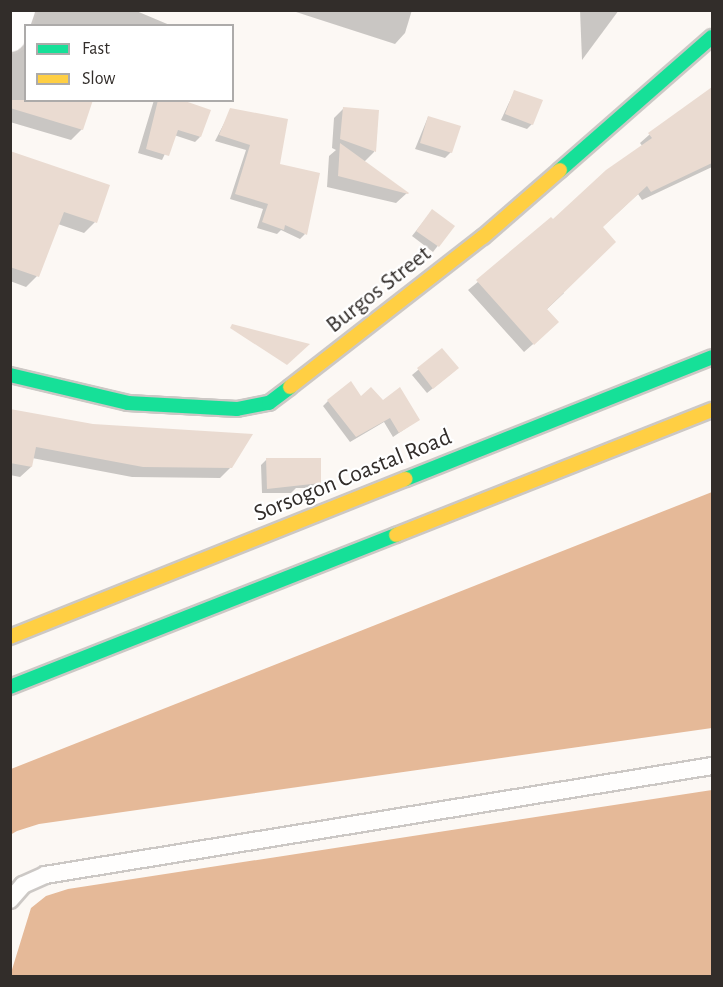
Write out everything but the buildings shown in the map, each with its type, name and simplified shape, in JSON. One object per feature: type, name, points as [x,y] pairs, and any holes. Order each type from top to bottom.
[{"type":"main road","name":"Burgos Street","points":[[10,375],[128,403],[237,409],[269,403],[483,237],[712,37]]},
{"type":"main road","name":"Sorsogon Coastal Road","points":[[10,637],[712,357]]},
{"type":"main road","points":[[10,687],[712,410]]},
{"type":"street","points":[[10,36],[19,10]]},
{"type":"lane","points":[[10,900],[23,885],[45,875],[712,766]]},
{"type":"shaded area","points":[[712,492],[712,976],[11,976],[11,769]]},
{"type":"pier","points":[[712,728],[712,790],[68,889],[46,896],[31,908],[10,976],[10,835],[17,831],[39,824]]},
{"type":"traffic: fast","points":[[560,170],[712,37]]},
{"type":"traffic: fast","points":[[406,479],[712,357]]},
{"type":"traffic: fast","points":[[10,375],[128,403],[237,409],[269,403],[290,387]]},
{"type":"traffic: fast","points":[[10,687],[396,535]]},
{"type":"traffic: slow","points":[[290,387],[483,237],[560,170]]},
{"type":"traffic: slow","points":[[396,535],[712,410]]},
{"type":"traffic: slow","points":[[10,637],[406,479]]}]
